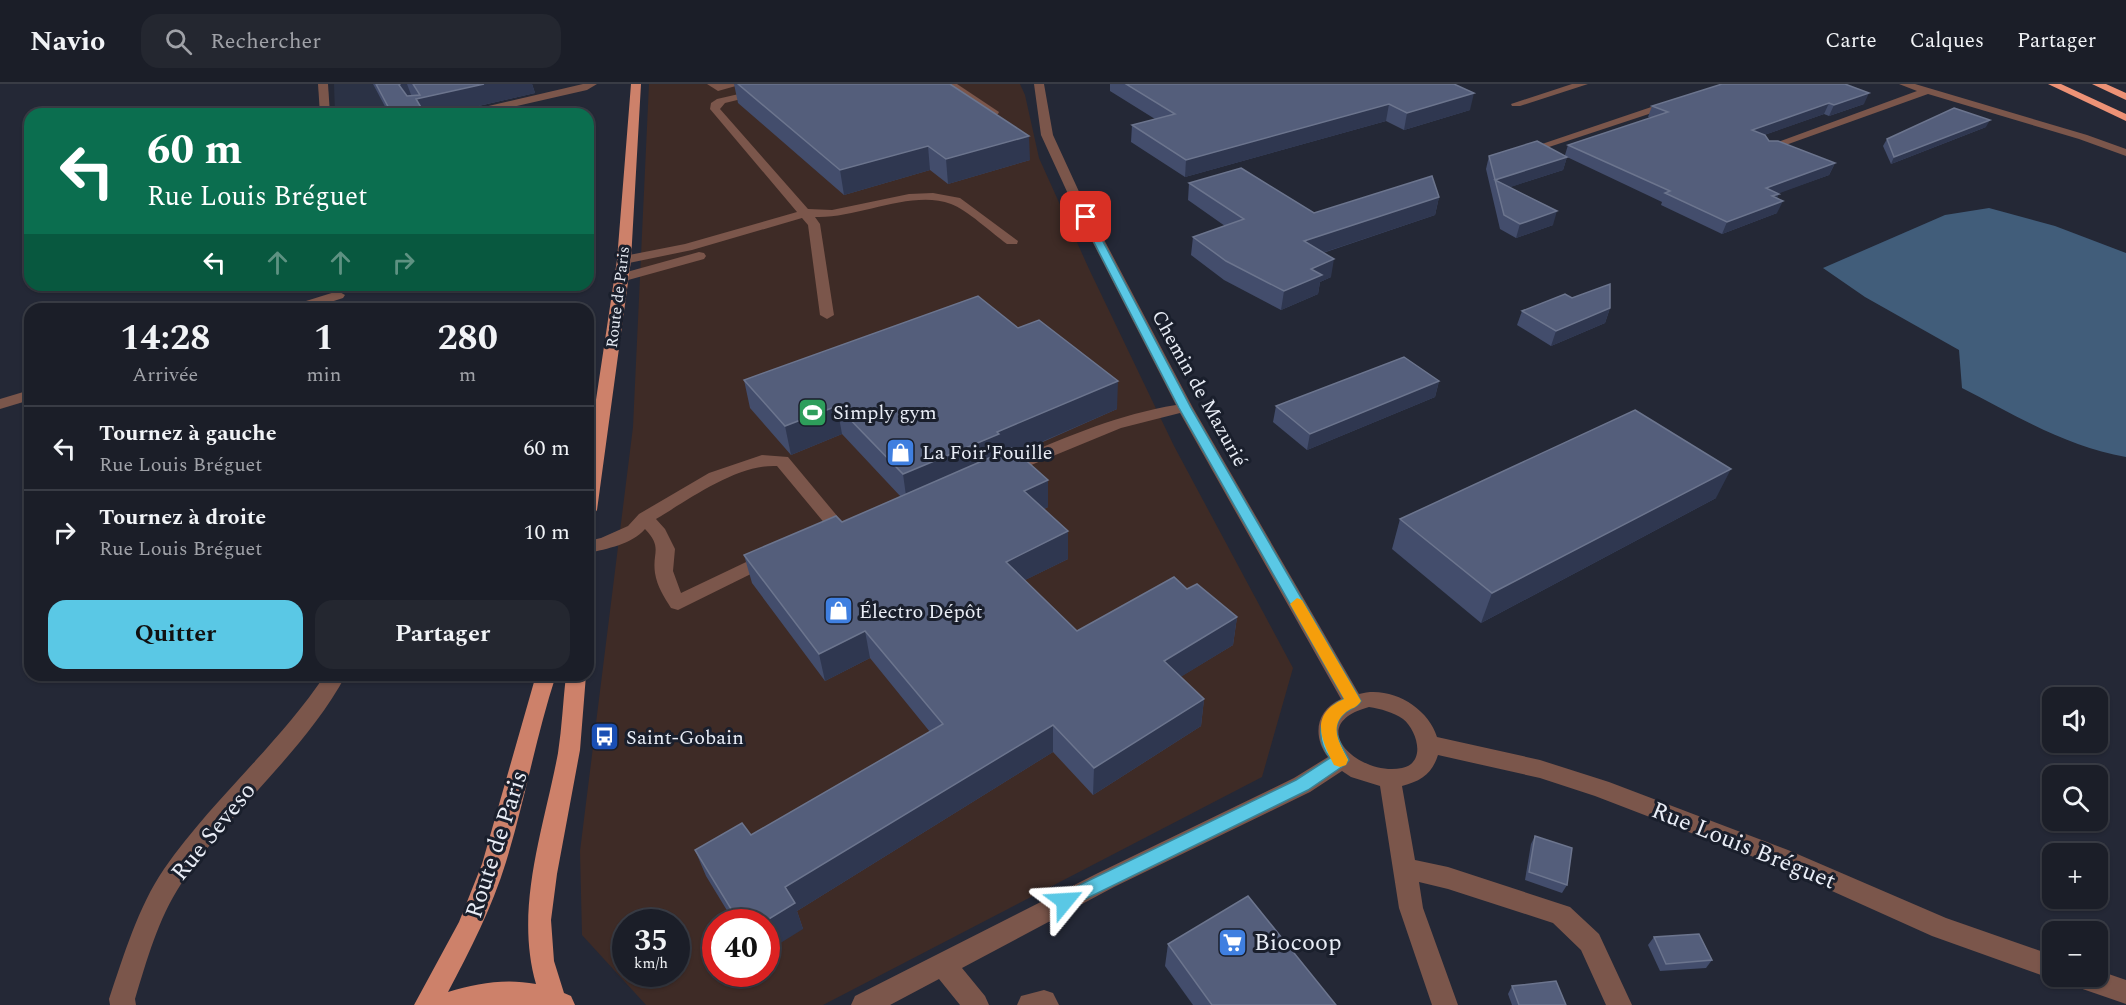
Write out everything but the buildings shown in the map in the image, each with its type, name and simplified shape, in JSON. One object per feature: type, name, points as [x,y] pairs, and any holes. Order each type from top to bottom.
[{"type":"highway","points":[[2053,84],[2126,118]]},
{"type":"highway","points":[[2097,84],[2126,97]]},
{"type":"main road","name":"Route de Paris","points":[[594,468],[624,260],[636,84]]},
{"type":"main road","name":"Route de Paris","points":[[427,1005],[469,928],[494,864],[544,681]]},
{"type":"main road","points":[[558,1003],[542,961],[538,920],[569,750],[575,681]]},
{"type":"main road","points":[[446,1005],[492,994],[525,994],[558,1003]]},
{"type":"street","points":[[323,84],[325,108]]},
{"type":"street","points":[[494,108],[592,84]]},
{"type":"street","points":[[712,84],[718,88],[738,84]]},
{"type":"street","points":[[797,84],[721,101],[715,105],[715,110],[810,219],[827,315]]},
{"type":"street","points":[[950,84],[994,112]]},
{"type":"street","name":"Chemin de Mazurié","points":[[1039,84],[1047,135],[1055,156],[1185,408],[1353,701]]},
{"type":"street","points":[[1516,104],[1583,84]]},
{"type":"street","points":[[1904,84],[2083,137],[2126,153]]},
{"type":"street","points":[[1768,148],[1927,91]]},
{"type":"street","points":[[1545,145],[1687,98]]},
{"type":"street","points":[[624,260],[909,198],[933,197],[956,201],[1012,241]]},
{"type":"street","points":[[621,278],[810,219]]},
{"type":"street","points":[[309,303],[335,291]]},
{"type":"street","points":[[0,404],[24,397]]},
{"type":"street","points":[[989,477],[1107,426],[1152,412],[1185,408]]},
{"type":"street","points":[[594,546],[606,543],[634,530],[645,518],[715,477],[762,460],[782,460],[837,527],[849,531],[871,527]]},
{"type":"street","points":[[645,518],[659,532],[666,549],[662,565],[667,586],[678,603],[783,552]]},
{"type":"street","points":[[815,537],[837,527]]},
{"type":"street","name":"Rue Seveso","points":[[123,1005],[122,999],[153,910],[182,863],[273,759],[332,681]]},
{"type":"street","points":[[1369,699],[1386,702],[1402,708],[1416,718],[1425,730],[1429,744],[1428,757],[1420,769],[1407,777],[1390,779],[1372,777],[1355,770],[1341,760],[1332,748],[1328,737],[1328,725],[1333,715],[1342,706],[1353,701],[1369,699]]},
{"type":"street","name":"Rue Louis Bréguet","points":[[1429,744],[1529,766],[1600,789],[1780,857],[1941,928],[2042,963]]},
{"type":"street","points":[[864,1005],[942,963],[1302,785],[1341,760]]},
{"type":"street","points":[[1390,779],[1411,908],[1445,1005]]},
{"type":"street","points":[[1405,868],[1448,878],[1561,915],[1590,942],[1619,1005]]},
{"type":"street","points":[[942,963],[976,1005]]},
{"type":"street","points":[[2108,986],[2126,992]]},
{"type":"street","points":[[1030,1005],[1044,1002],[1046,1005]]},
{"type":"shaded area","points":[[334,84],[533,84],[459,108],[335,108]]},
{"type":"shaded area","points":[[649,84],[1020,84],[1025,95],[1039,158],[1089,269],[1174,446],[1293,668],[1262,777],[823,1005],[646,1005],[630,987],[690,987],[690,909],[612,909],[612,968],[582,935],[580,851],[633,427]]},
{"type":"shaded area","points":[[1989,208],[2055,226],[2126,253],[2126,457],[2062,438],[1962,388],[1959,350],[1865,297],[1823,268],[1945,215]]},
{"type":"slow traffic","points":[[1297,604],[1353,701],[1342,706],[1333,715],[1328,725],[1328,737],[1340,760]]},
{"type":"place","name":"Simply gym","points":[[812,412]]},
{"type":"place","name":"La Foir'Fouille","points":[[901,452]]},
{"type":"place","name":"Électro Dépôt","points":[[838,611]]},
{"type":"place","name":"Saint-Gobain","points":[[605,737]]},
{"type":"place","name":"Biocoop","points":[[1233,942]]},
{"type":"route","points":[[1065,901],[1302,785],[1341,760],[1332,748],[1328,737],[1328,725],[1333,715],[1342,706],[1353,701],[1185,408],[1086,217]]}]
